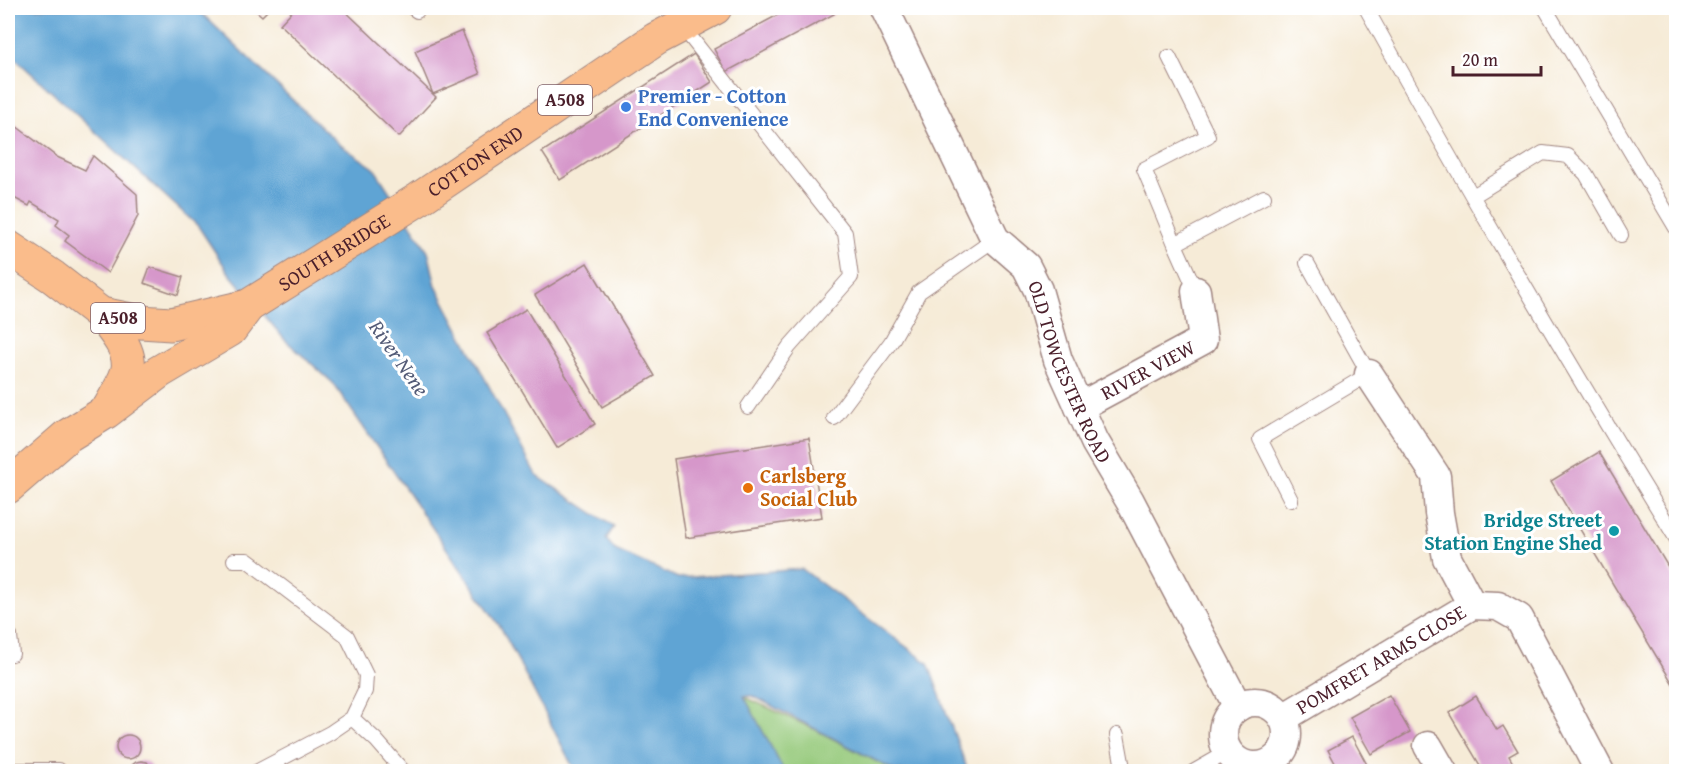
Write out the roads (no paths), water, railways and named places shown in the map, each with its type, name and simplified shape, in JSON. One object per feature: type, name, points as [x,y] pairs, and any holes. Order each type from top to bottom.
[{"type":"highway","name":"COTTON END","points":[[419,199],[656,39],[715,8]]},
{"type":"highway","name":"SOUTH BRIDGE","points":[[249,306],[419,199]]},
{"type":"highway","name":"A508","points":[[8,247],[53,277],[101,314],[120,341],[127,354],[128,372],[106,412]]},
{"type":"highway","name":"A508","points":[[101,314],[141,322],[171,324],[249,306]]},
{"type":"highway","name":"A508","points":[[8,487],[67,436],[106,412],[159,372],[230,330],[249,306]]},
{"type":"street","name":"OLD TOWCESTER ROAD","points":[[884,8],[995,239],[1026,266],[1038,290],[1058,360],[1095,442],[1130,501],[1238,707]]},
{"type":"street","name":"RIVER VIEW","points":[[1079,407],[1203,340],[1196,291]]},
{"type":"street","points":[[1370,374],[1436,476],[1439,513],[1447,558],[1472,605]]},
{"type":"street","name":"POMFRET ARMS CLOSE","points":[[1283,718],[1472,605],[1498,606],[1519,618],[1599,771]]},
{"type":"street","points":[[1260,702],[1271,706],[1283,718],[1287,728],[1287,739],[1282,752],[1271,768],[1249,766],[1238,762],[1228,752],[1223,740],[1224,729],[1232,711],[1238,707],[1260,702]]},
{"type":"street","points":[[1428,746],[1443,771]]},
{"type":"lane","points":[[1366,8],[1600,414],[1677,538]]},
{"type":"lane","points":[[1545,8],[1677,228]]},
{"type":"lane","points":[[681,25],[845,233],[851,277],[789,347],[748,407]]},
{"type":"lane","points":[[1169,57],[1208,136],[1144,169],[1196,291]]},
{"type":"lane","points":[[1473,196],[1543,153],[1568,156],[1586,174],[1621,235]]},
{"type":"lane","points":[[1175,244],[1264,197]]},
{"type":"lane","points":[[834,418],[891,342],[919,292],[995,239]]},
{"type":"lane","points":[[1291,500],[1260,439],[1370,374],[1307,263]]},
{"type":"lane","points":[[234,560],[247,560],[347,636],[366,675],[366,692],[352,718],[330,734],[256,771]]},
{"type":"lane","points":[[8,632],[12,654],[8,652]]},
{"type":"lane","points":[[352,718],[404,771]]},
{"type":"lane","points":[[1117,735],[1126,771]]},
{"type":"lane","points":[[1193,771],[1228,752]]},
{"type":"lane","points":[[14,771],[61,771]]},
{"type":"water","name":"River Nene","points":[[8,8],[196,8],[339,144],[374,168],[428,251],[436,286],[536,475],[614,527],[606,539],[615,550],[678,578],[802,569],[928,663],[968,771],[895,771],[753,696],[744,696],[784,771],[575,771],[501,628],[333,383],[285,340],[229,273],[198,226],[8,52]]},
{"type":"place","name":"Premier - Cotton End Convenience","points":[[626,107]]},
{"type":"place","name":"Carlsberg Social Club","points":[[748,488]]},
{"type":"place","name":"Bridge Street Station Engine Shed","points":[[1614,531]]}]
